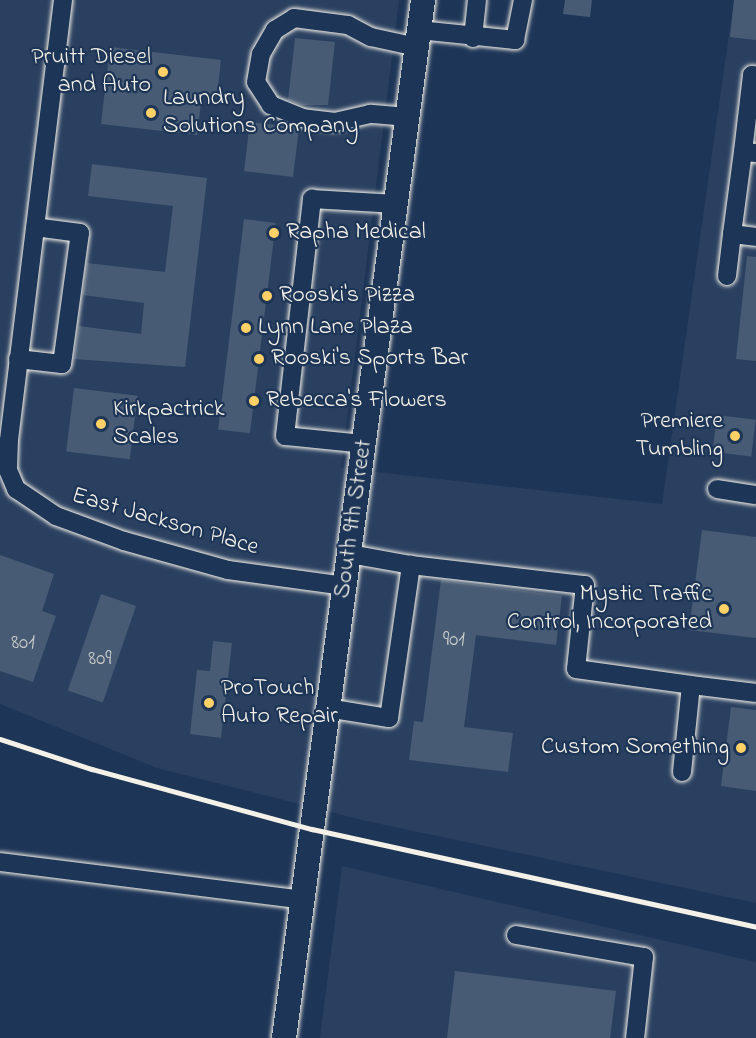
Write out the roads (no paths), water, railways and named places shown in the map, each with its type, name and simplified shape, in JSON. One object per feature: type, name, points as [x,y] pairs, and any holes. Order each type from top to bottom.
[{"type":"main road","name":"South 9th Street","points":[[284,1038],[423,0]]},
{"type":"street","points":[[35,228],[80,233],[63,364],[18,359],[63,0]]},
{"type":"street","points":[[473,38],[477,0]]},
{"type":"street","points":[[408,117],[370,114],[335,122],[303,118],[271,105],[256,82],[261,54],[275,30],[294,18],[348,25],[371,36],[514,40],[523,0]]},
{"type":"street","points":[[727,276],[732,234],[749,153],[752,75],[756,76]]},
{"type":"street","points":[[364,444],[285,436],[312,199],[396,204]]},
{"type":"street","points":[[732,234],[756,237]]},
{"type":"street","name":"East Jackson Place","points":[[18,359],[7,456],[16,489],[56,516],[124,541],[228,570],[345,586]]},
{"type":"street","points":[[717,489],[756,495]]},
{"type":"street","points":[[349,555],[585,585],[576,669],[756,693]]},
{"type":"street","points":[[327,708],[390,718],[411,564]]},
{"type":"street","points":[[682,772],[691,685]]},
{"type":"street","points":[[0,862],[303,900]]},
{"type":"street","points":[[516,935],[644,957],[635,1038]]},
{"type":"railway","points":[[0,739],[92,769],[312,829],[756,927]]},
{"type":"place","name":"Pruitt Diesel and Auto","points":[[163,72]]},
{"type":"place","name":"Laundry Solutions Company","points":[[151,113]]},
{"type":"place","name":"Rapha Medical","points":[[274,233]]},
{"type":"place","name":"Rooski's Pizza","points":[[267,296]]},
{"type":"place","name":"Lynn Lane Plaza","points":[[246,328]]},
{"type":"place","name":"Rooski's Sports Bar","points":[[259,359]]},
{"type":"place","name":"Rebecca's Flowers","points":[[254,401]]},
{"type":"place","name":"Kirkpactrick Scales","points":[[101,424]]},
{"type":"place","name":"Premiere Tumbling","points":[[735,436]]},
{"type":"place","name":"Mystic Traffic Control, Incorporated","points":[[724,609]]},
{"type":"place","name":"ProTouch Auto Repair","points":[[209,703]]},
{"type":"place","name":"Custom Something","points":[[741,748]]}]
